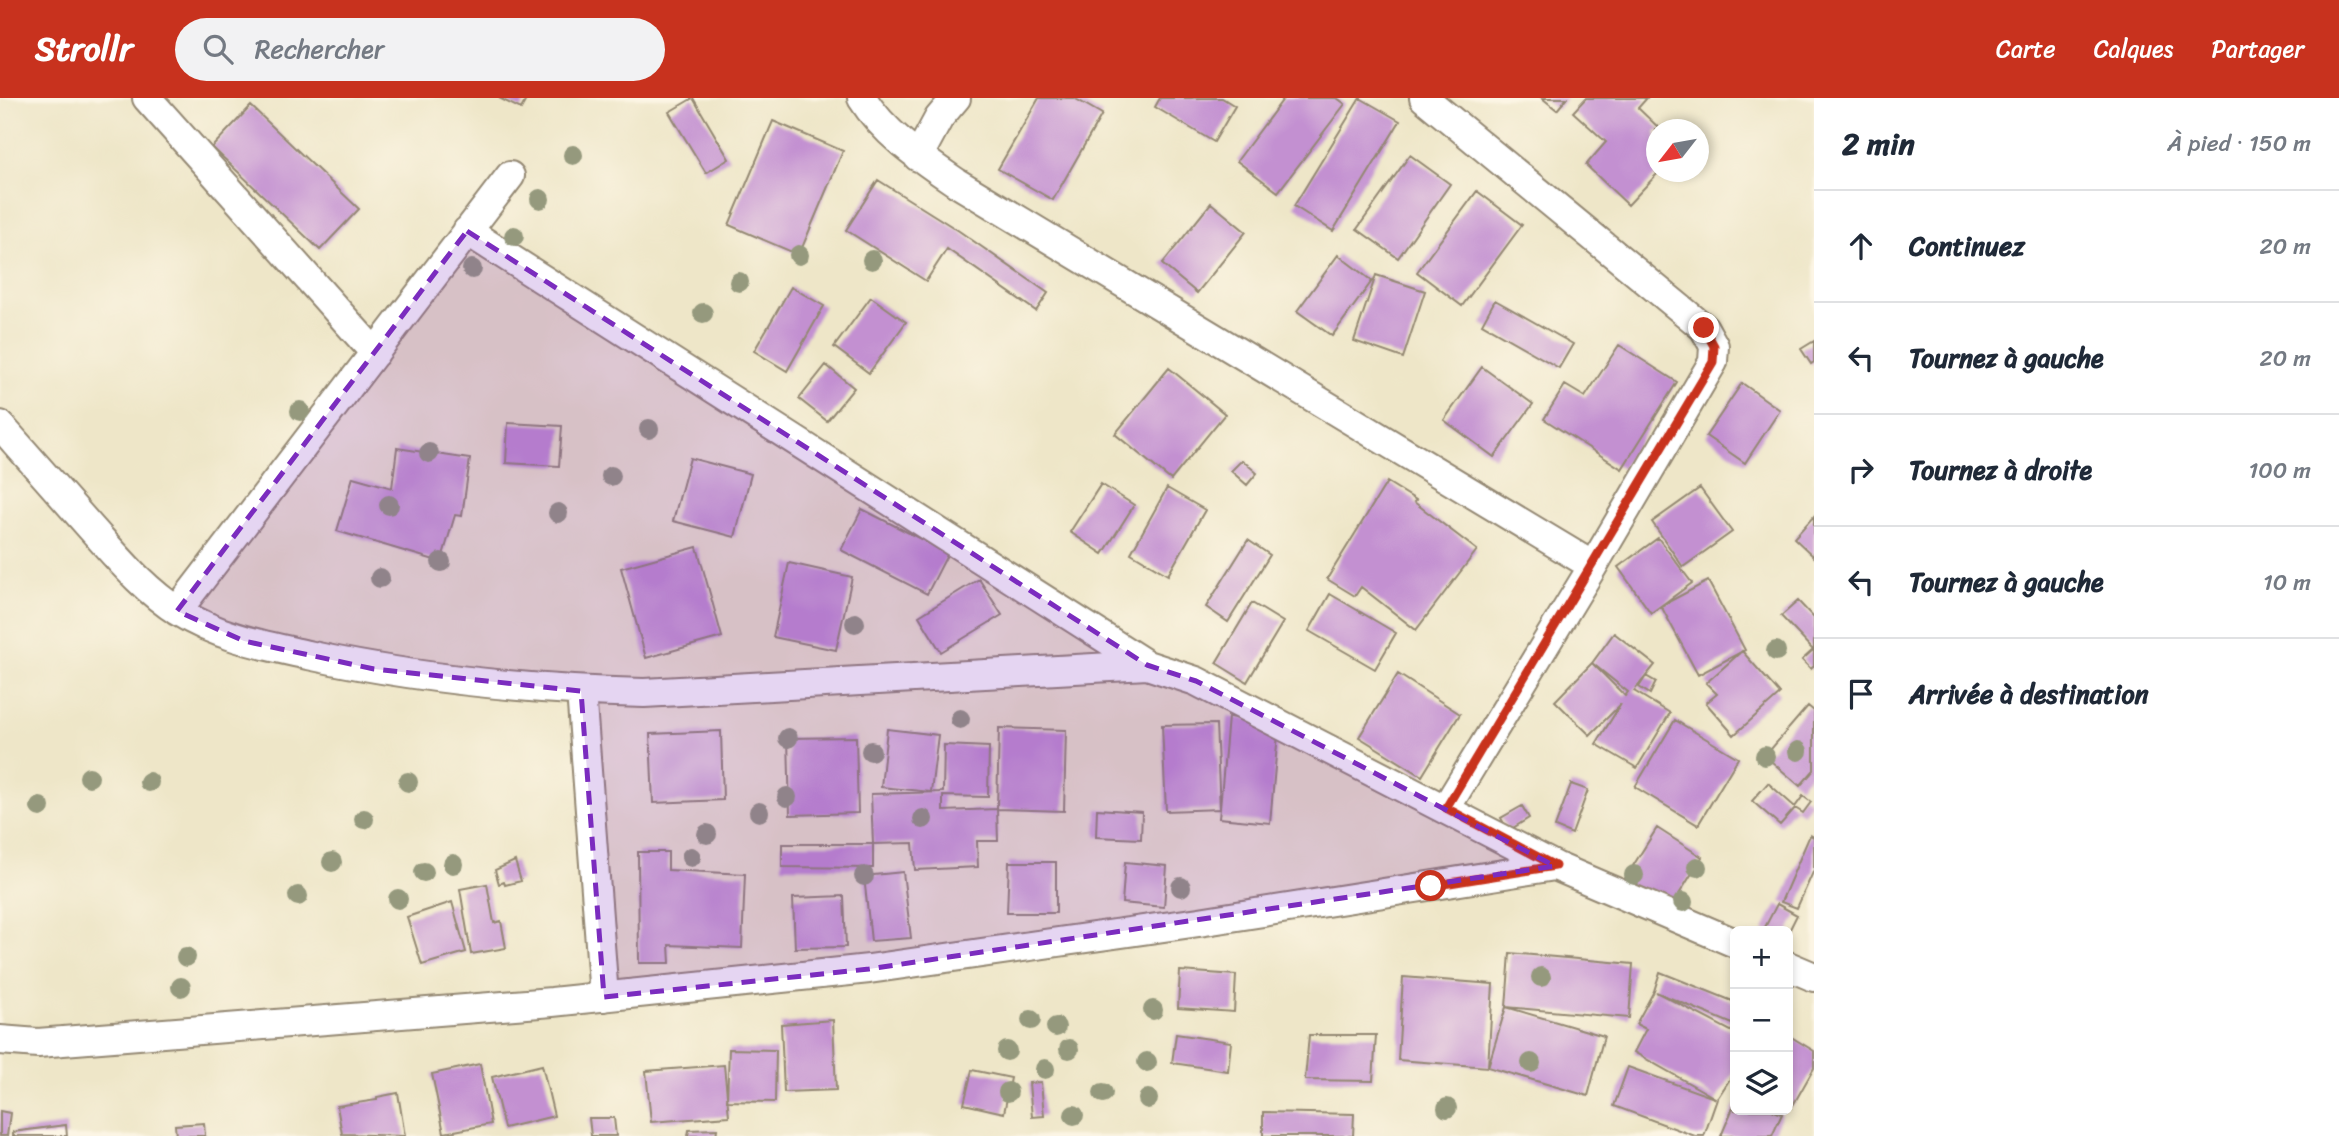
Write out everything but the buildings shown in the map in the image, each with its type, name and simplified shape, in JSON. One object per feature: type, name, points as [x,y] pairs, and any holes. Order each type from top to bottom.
[{"type":"street","points":[[146,98],[375,353]]},
{"type":"street","points":[[862,98],[869,110],[893,136],[918,157],[957,183],[1593,566]]},
{"type":"street","points":[[918,157],[939,118],[956,98]]},
{"type":"street","points":[[1424,98],[1704,328],[1714,346],[1713,362],[1446,808]]},
{"type":"street","points":[[177,611],[510,176]]},
{"type":"street","points":[[467,231],[1147,665],[1196,681],[1555,866],[1730,941]]},
{"type":"street","points":[[0,425],[138,581],[177,611],[211,629],[244,641],[374,669],[581,691],[644,693],[1147,665]]},
{"type":"street","points":[[581,691],[604,997]]},
{"type":"street","points":[[0,1040],[38,1043],[604,997],[869,969],[1199,922],[1555,866]]},
{"type":"street","points":[[1793,968],[1814,977]]},
{"type":"highlighted area","points":[[467,231],[1147,665],[1196,681],[1555,866],[869,969],[604,997],[581,691],[374,669],[244,641],[177,611]]},
{"type":"route","points":[[1431,886],[1555,866],[1446,808],[1713,362],[1714,346],[1704,328]]}]
